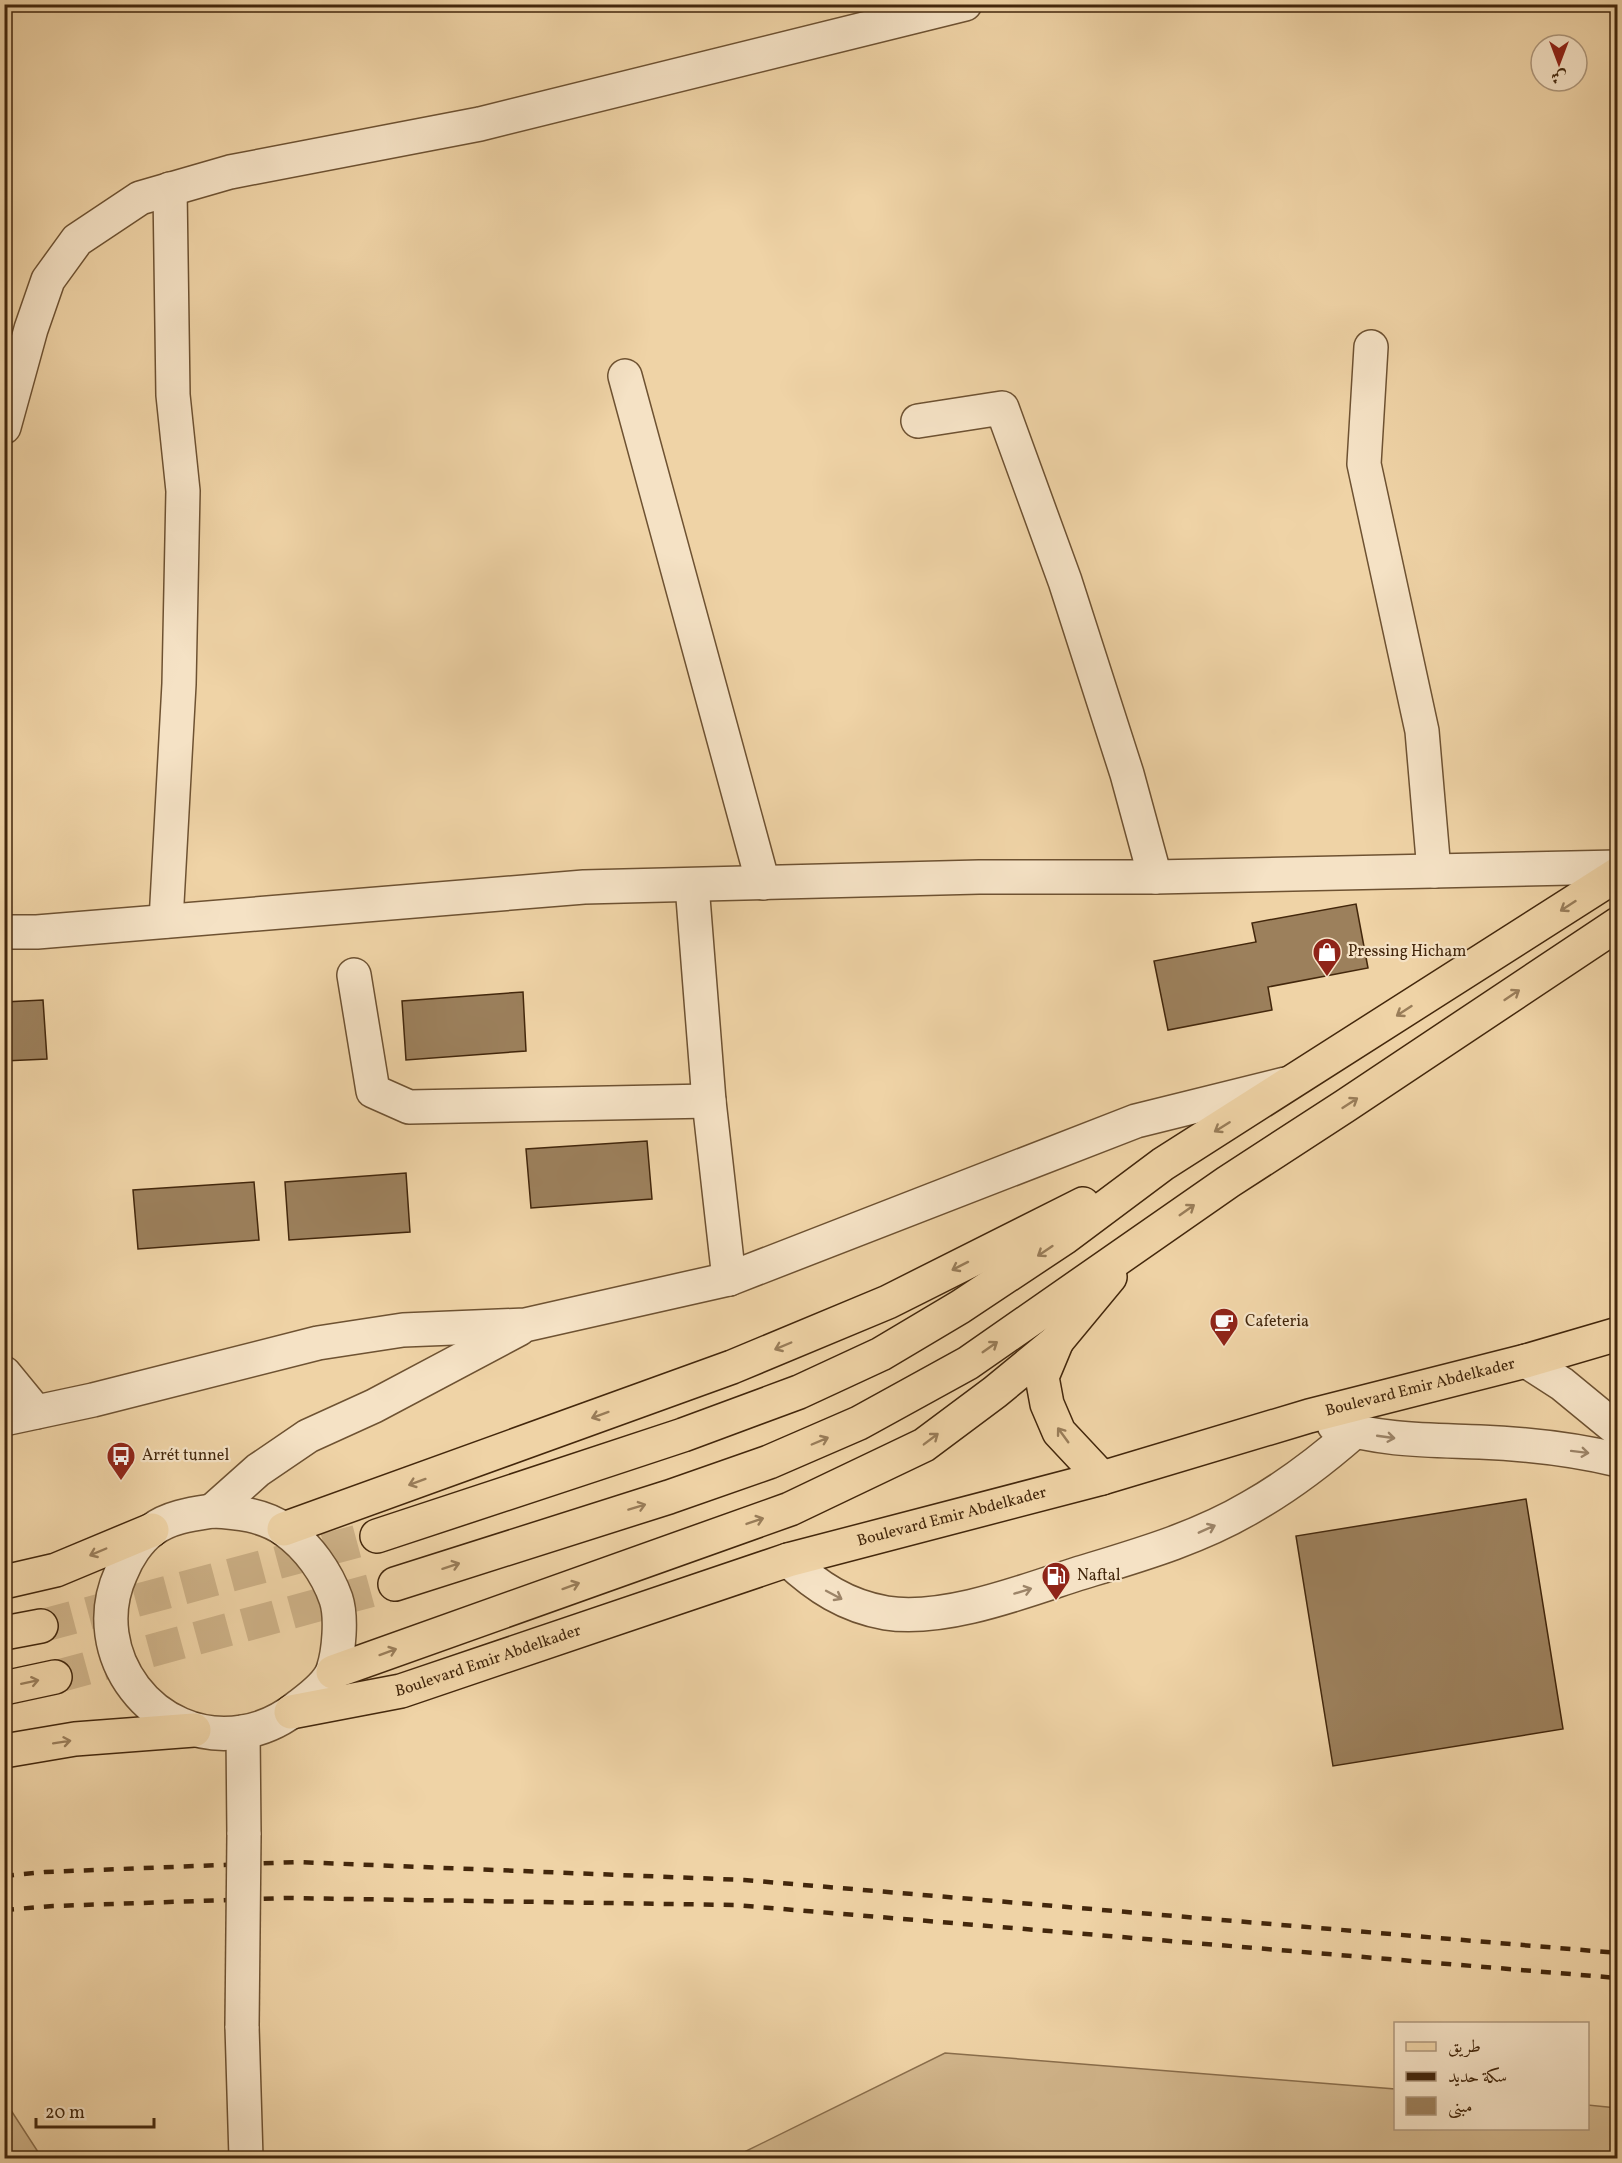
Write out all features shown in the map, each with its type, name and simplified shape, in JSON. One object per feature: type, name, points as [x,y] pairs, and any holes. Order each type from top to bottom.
[{"type":"main road","points":[[377,1536],[683,1435],[799,1392],[881,1354],[960,1307],[1055,1244],[1163,1164],[1617,874]]},
{"type":"main road","points":[[395,1584],[669,1497],[769,1462],[859,1424],[968,1363],[1228,1182],[1375,1087],[1617,924]]},
{"type":"main road","points":[[284,1529],[732,1367],[888,1302],[1163,1164]]},
{"type":"main road","points":[[333,1672],[790,1509],[924,1445],[995,1392],[1057,1341],[1139,1244]]},
{"type":"main road","name":"Boulevard Emir Abdelkader","points":[[291,1712],[401,1691],[788,1560],[1102,1478],[1310,1416],[1526,1361],[1617,1334]]},
{"type":"main road","points":[[1057,1341],[1042,1377],[1047,1404],[1059,1432],[1102,1478]]},
{"type":"main road","points":[[4,1582],[56,1570],[152,1530]]},
{"type":"main road","points":[[4,1633],[41,1626]]},
{"type":"main road","points":[[4,1688],[55,1677]]},
{"type":"main road","points":[[4,1751],[75,1739],[194,1730]]},
{"type":"street","points":[[4,427],[31,329],[48,280],[77,240],[140,198],[230,172],[480,124],[965,4]]},
{"type":"street","points":[[165,921],[179,684],[183,491],[173,395],[170,189]]},
{"type":"street","points":[[1371,347],[1364,464],[1422,731],[1434,871]]},
{"type":"street","points":[[625,376],[763,883]]},
{"type":"street","points":[[918,421],[1002,408],[1065,581],[1128,774],[1155,878]]},
{"type":"street","points":[[4,932],[37,932],[584,887],[979,877],[1155,878],[1617,867]]},
{"type":"street","points":[[692,885],[709,1101],[729,1279]]},
{"type":"street","points":[[354,975],[373,1091],[409,1107],[709,1101]]},
{"type":"street","points":[[4,1419],[93,1400],[318,1344],[403,1330],[525,1325],[729,1279],[1136,1121],[1295,1081]]},
{"type":"street","points":[[212,1511],[258,1470],[308,1436],[374,1406],[525,1325]]},
{"type":"street","points":[[1526,1361],[1562,1384],[1617,1430]]},
{"type":"street","points":[[4,1373],[36,1412]]},
{"type":"street","points":[[1310,1416],[1354,1432],[1390,1438],[1536,1447],[1592,1454],[1617,1460]]},
{"type":"street","points":[[788,1560],[809,1580],[833,1596],[860,1607],[888,1613],[908,1614],[946,1611],[1015,1594],[1149,1552],[1212,1527],[1250,1508],[1287,1485],[1322,1460],[1354,1432]]},
{"type":"street","points":[[212,1511],[240,1512],[284,1529],[305,1547],[324,1574],[336,1600],[339,1633],[333,1672],[316,1692],[291,1712],[268,1725],[243,1732],[218,1734],[194,1730],[161,1714],[134,1690],[117,1659],[110,1624],[114,1589],[128,1556],[152,1530],[181,1516],[212,1511]]},
{"type":"street","points":[[243,1732],[242,2026],[246,2158]]},
{"type":"shaded area","points":[[945,2053],[1394,2089],[1394,2130],[1589,2130],[1589,2105],[1617,2108],[1617,2158],[732,2158]]},
{"type":"shaded area","points":[[5,2101],[42,2158],[5,2158]]},
{"type":"building","points":[[1356,904],[1368,968],[1268,987],[1272,1010],[1168,1030],[1154,961],[1256,942],[1252,923]]},
{"type":"building","points":[[523,992],[526,1051],[406,1060],[402,1001]]},
{"type":"building","points":[[43,1000],[47,1059],[4,1061],[4,1002]]},
{"type":"building","points":[[647,1141],[652,1199],[531,1208],[526,1149]]},
{"type":"building","points":[[406,1173],[410,1232],[289,1240],[285,1182]]},
{"type":"building","points":[[254,1182],[259,1240],[138,1249],[133,1190]]},
{"type":"building","points":[[1526,1499],[1563,1729],[1333,1766],[1296,1536]]},
{"type":"tunnel","points":[[41,1626],[377,1536]]},
{"type":"tunnel","points":[[55,1677],[395,1584]]},
{"type":"railway","points":[[4,1876],[45,1872],[297,1862],[744,1880],[1618,1953]]},
{"type":"railway","points":[[4,1910],[53,1906],[286,1898],[734,1905],[1618,1978]]},
{"type":"place","name":"Pressing Hicham","points":[[1327,978]]},
{"type":"place","name":"Cafeteria","points":[[1224,1348]]},
{"type":"place","name":"Arrét tunnel","points":[[121,1482]]},
{"type":"place","name":"Naftal","points":[[1056,1602]]}]
